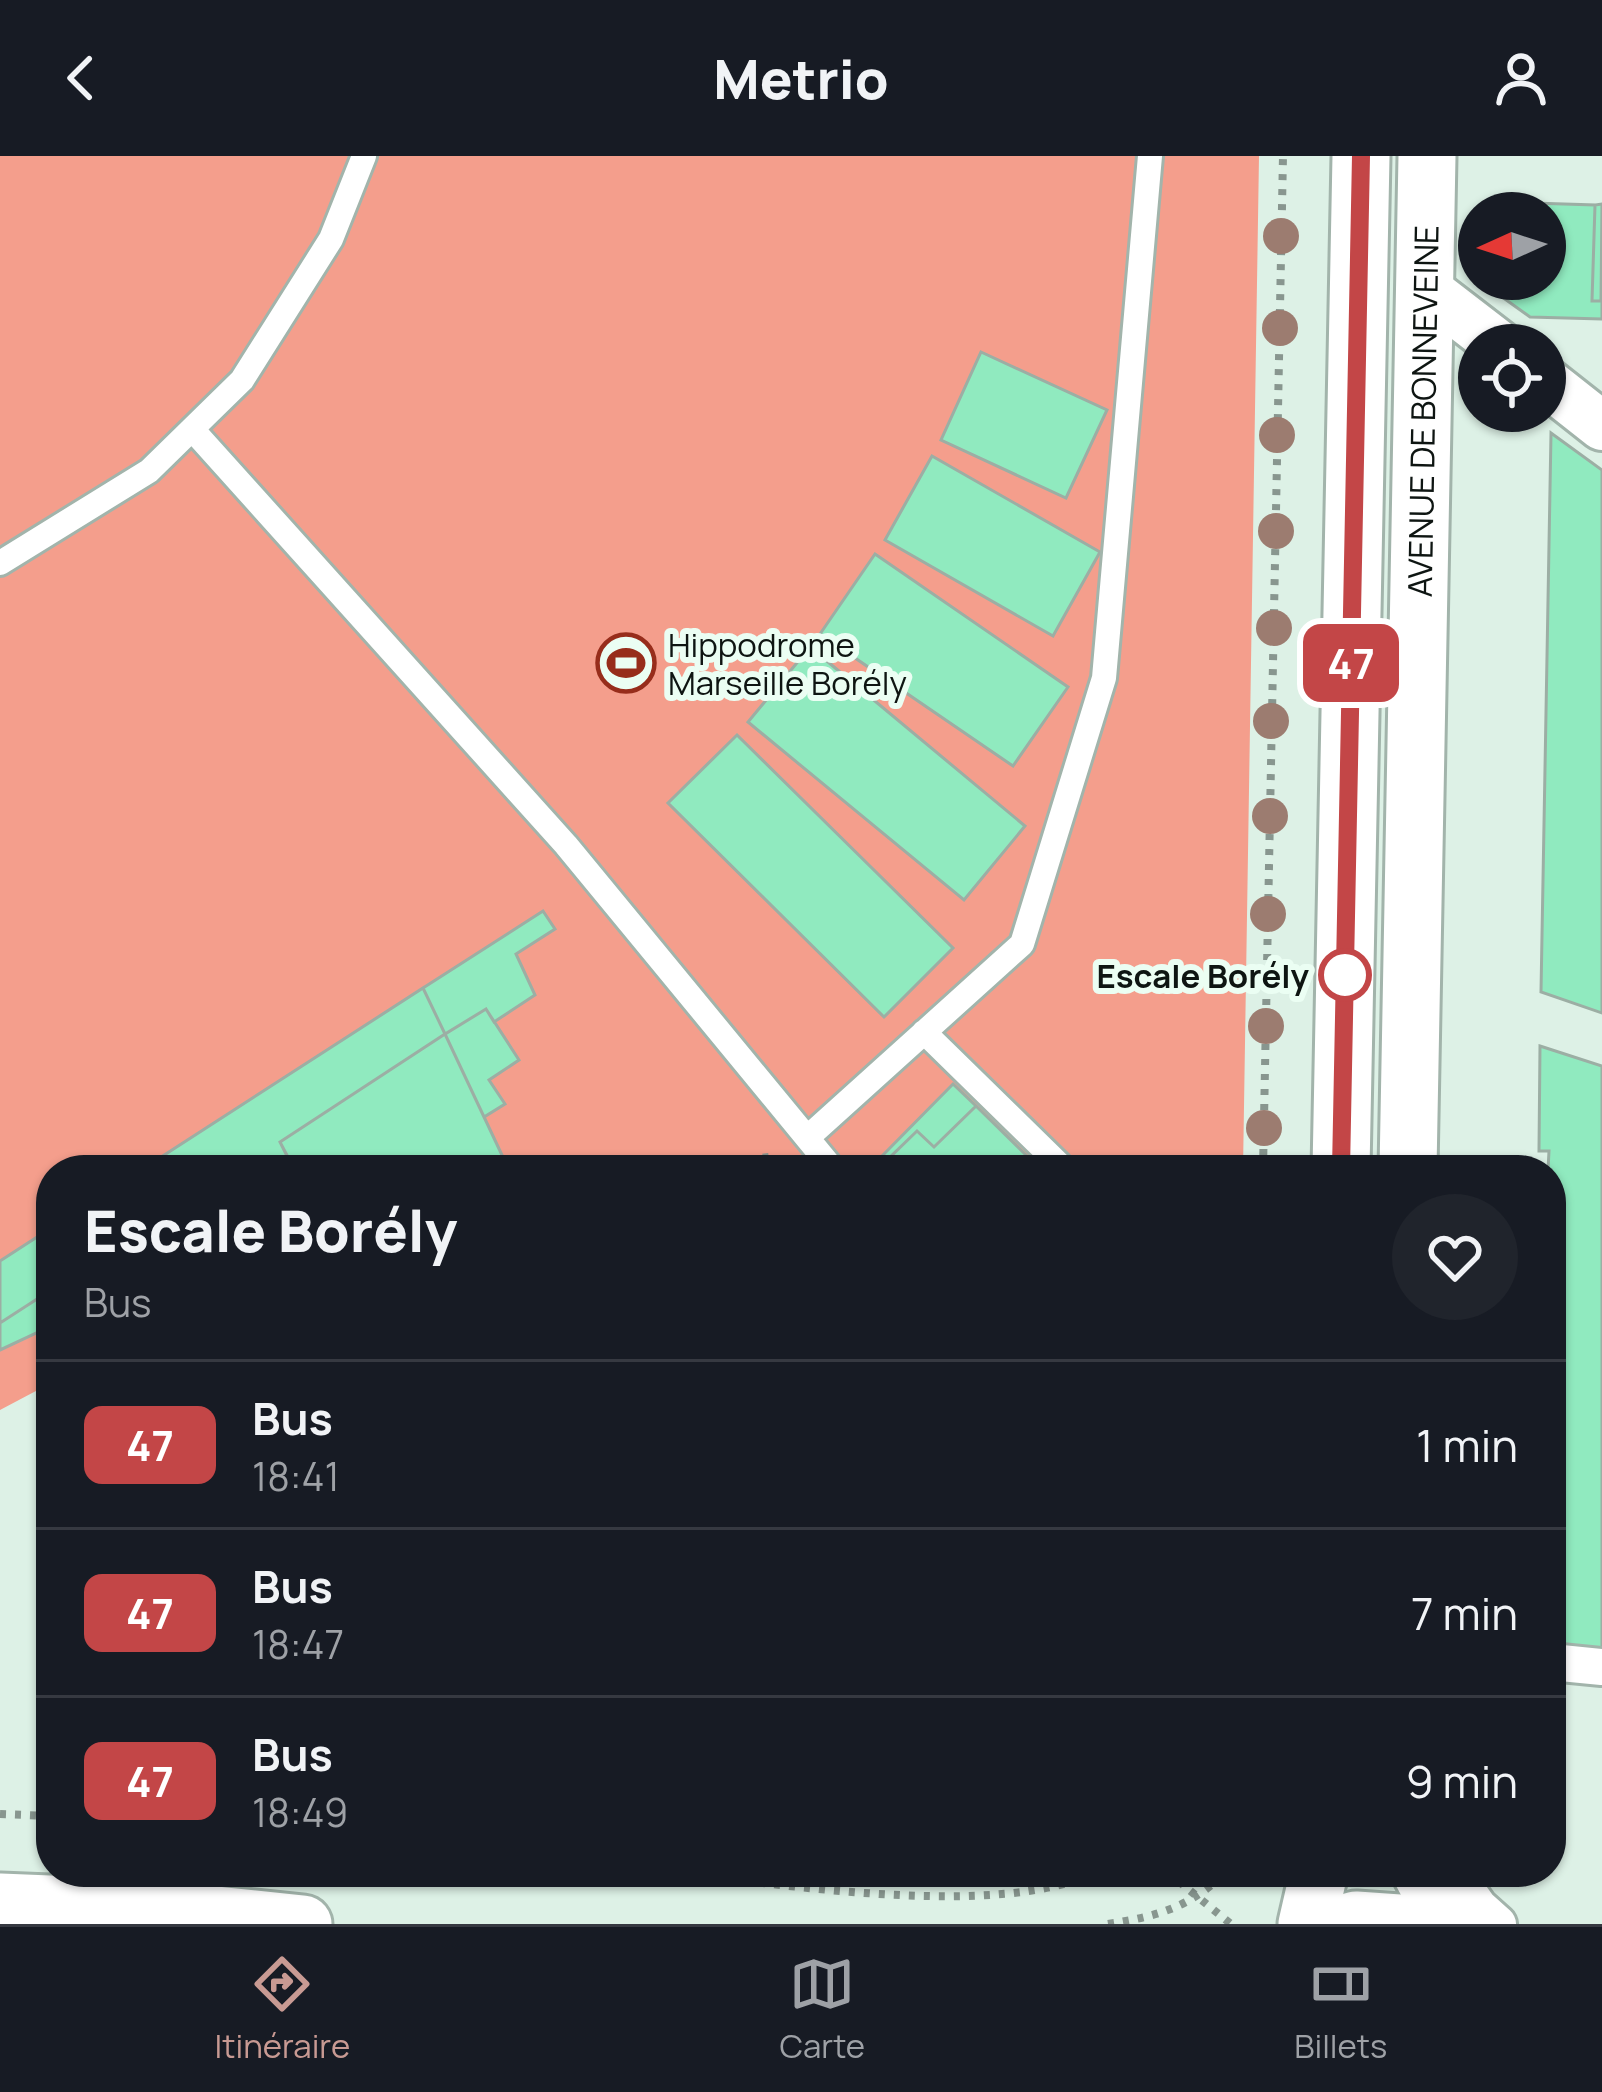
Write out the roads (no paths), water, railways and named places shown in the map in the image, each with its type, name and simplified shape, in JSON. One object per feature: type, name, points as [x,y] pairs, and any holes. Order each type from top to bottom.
[{"type":"street","name":"AVENUE DE BONNEVEINE","points":[[1341,1155],[1361,156]]},
{"type":"street","name":"AVENUE DE BONNEVEINE","points":[[1408,1155],[1427,156]]},
{"type":"street","points":[[1425,288],[1471,324]]},
{"type":"street","points":[[1566,397],[1602,425]]},
{"type":"street","points":[[1566,1663],[1602,1667]]},
{"type":"street","points":[[1307,1924],[1316,1887]]},
{"type":"street","points":[[1429,1887],[1449,1924]]},
{"type":"street","points":[[1465,1887],[1498,1924]]},
{"type":"street","points":[[0,1903],[84,1896],[303,1924]]},
{"type":"street","points":[[1342,1924],[1356,1920],[1413,1924]]},
{"type":"lane","points":[[0,563],[149,471],[242,380],[331,238],[364,156]]},
{"type":"lane","points":[[807,1138],[1022,944],[1104,678],[1150,156]]},
{"type":"lane","points":[[192,429],[566,845],[821,1155]]},
{"type":"lane","points":[[924,1032],[1050,1155]]},
{"type":"place","name":"Hippodrome Marseille Borély","points":[[626,663]]},
{"type":"place","name":"Escale Borély","points":[[1345,975]]}]
